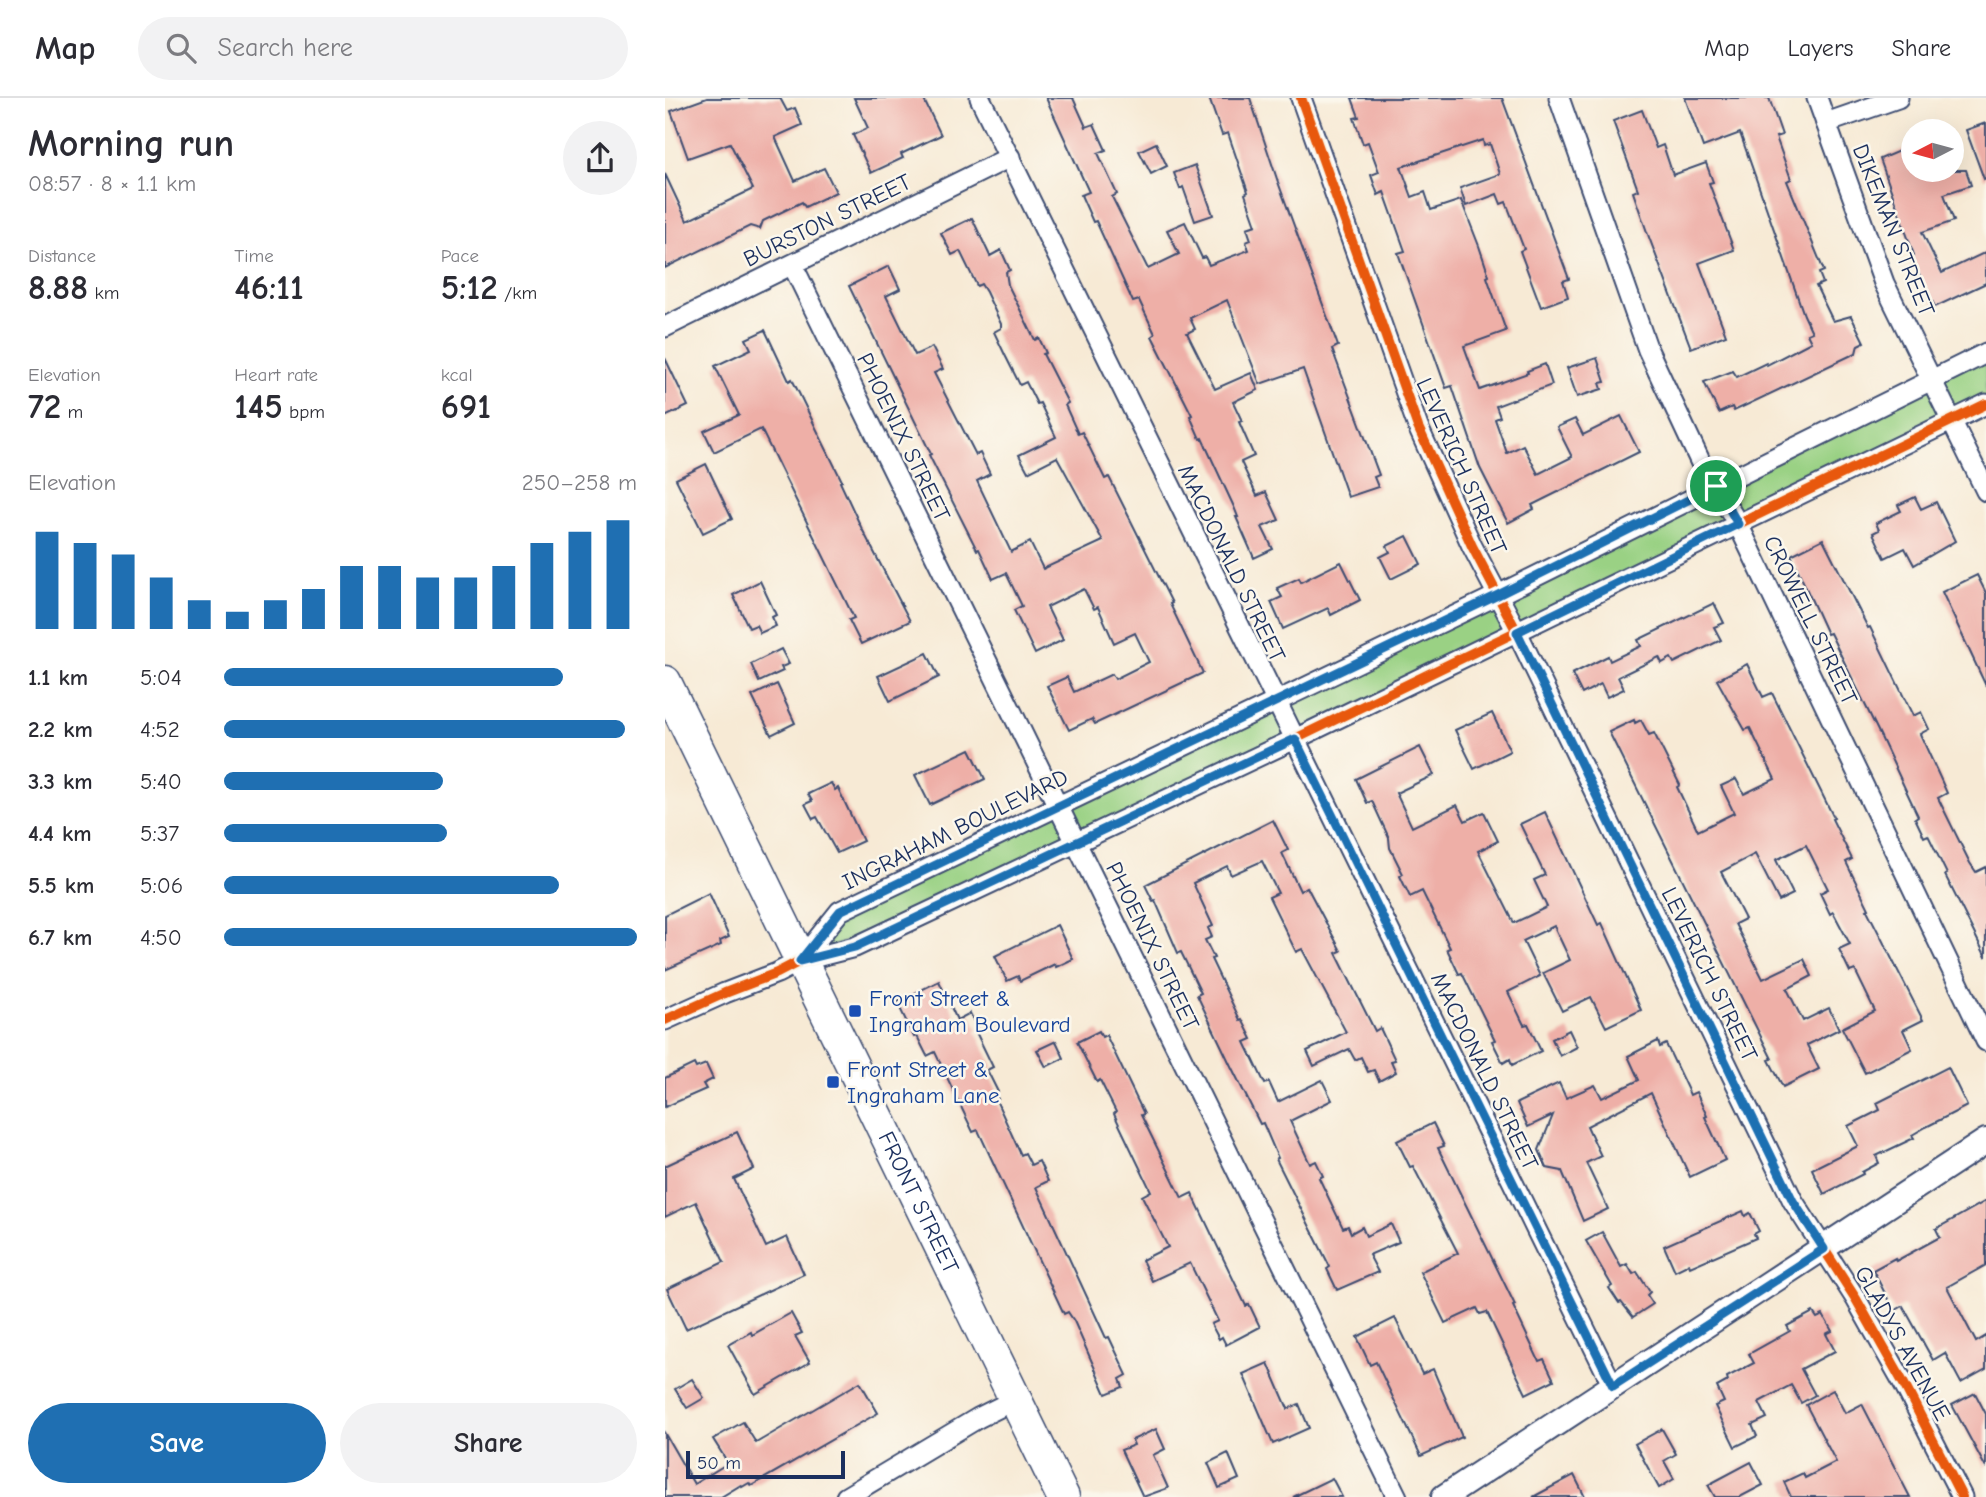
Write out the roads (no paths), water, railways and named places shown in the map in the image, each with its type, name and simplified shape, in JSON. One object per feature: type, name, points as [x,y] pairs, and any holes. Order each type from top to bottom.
[{"type":"main road","name":"FRONT STREET","points":[[665,681],[1063,1497]]},
{"type":"street","name":"MACDONALD STREET","points":[[980,98],[1613,1386]]},
{"type":"street","name":"LEVERICH STREET","points":[[1301,98],[1418,428],[1472,546],[1517,632],[1793,1201],[1824,1249]]},
{"type":"street","name":"CROWELL STREET","points":[[1559,98],[1648,350],[1700,461],[1738,524],[1986,1041]]},
{"type":"street","name":"DIKEMAN STREET","points":[[1817,98],[1884,283],[1986,491]]},
{"type":"street","points":[[1826,123],[1898,98]]},
{"type":"street","name":"BURSTON STREET","points":[[665,327],[1010,157]]},
{"type":"street","name":"PHOENIX STREET","points":[[793,266],[1397,1497]]},
{"type":"street","name":"INGRAHAM BOULEVARD","points":[[800,961],[840,911],[1498,595],[1986,353]]},
{"type":"street","points":[[665,1020],[800,961],[855,947],[1076,844],[1986,404]]},
{"type":"street","points":[[1444,1497],[1986,1141]]},
{"type":"street","name":"GLADYS AVENUE","points":[[1824,1249],[1904,1384],[1962,1497]]},
{"type":"street","points":[[846,1497],[978,1418],[1016,1399]]},
{"type":"place","name":"Front Street & Ingraham Boulevard","points":[[855,1011]]},
{"type":"place","name":"Front Street & Ingraham Lane","points":[[833,1082]]}]
